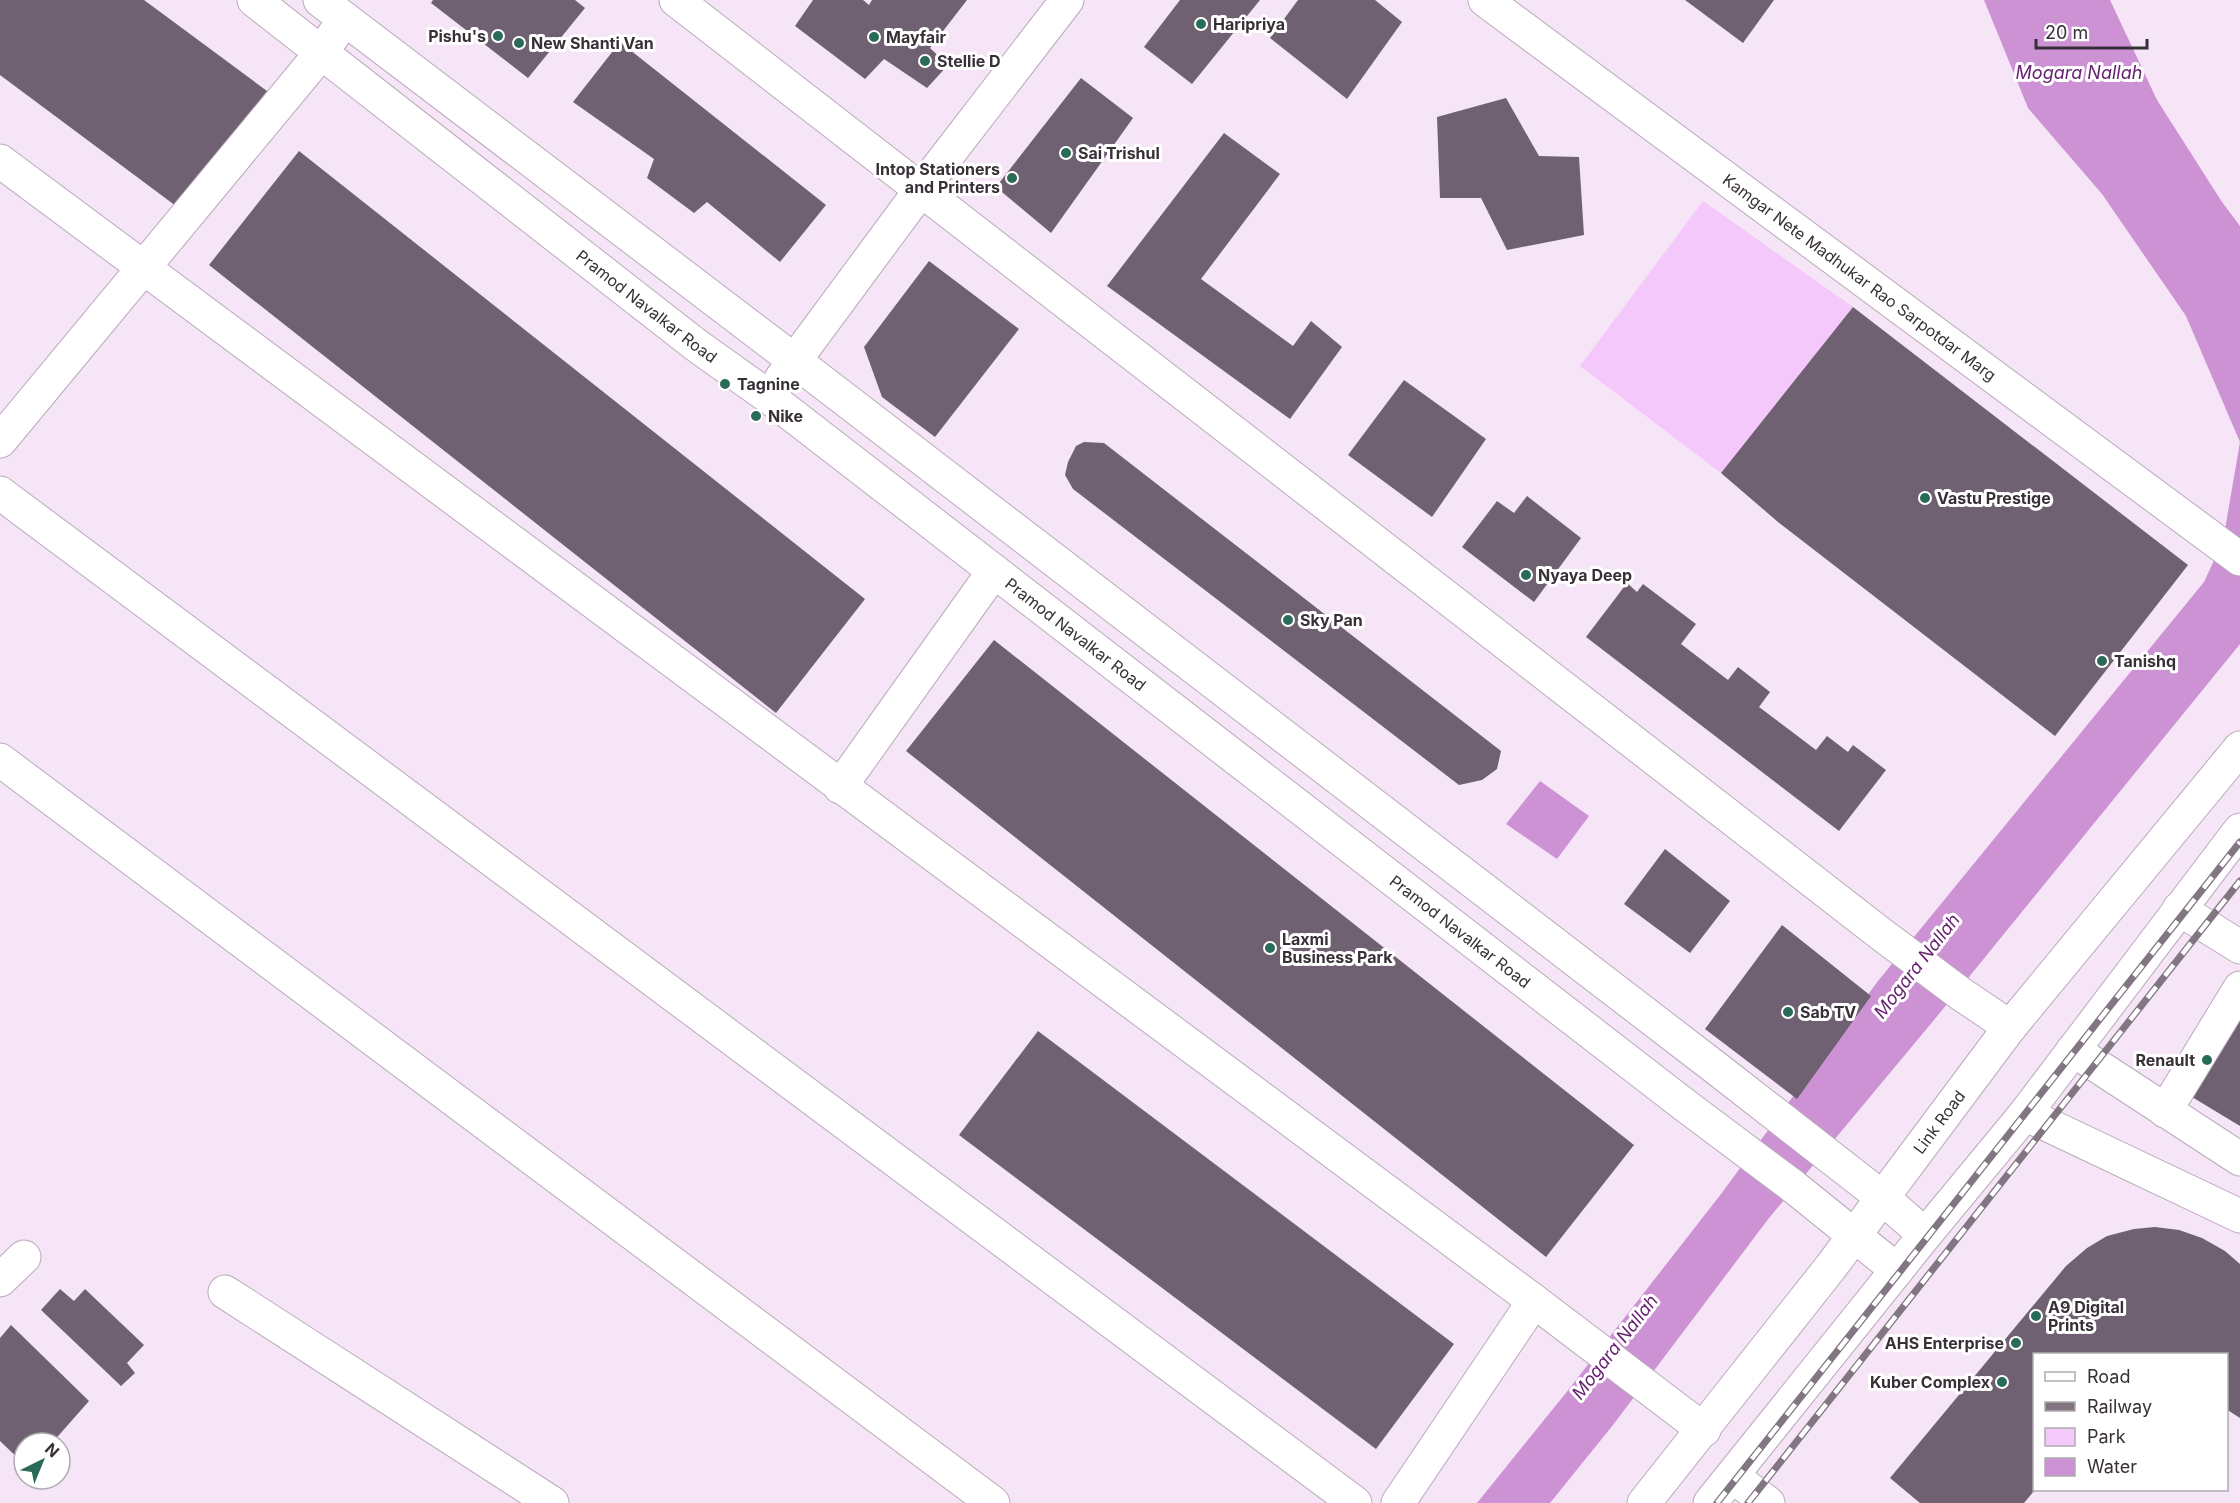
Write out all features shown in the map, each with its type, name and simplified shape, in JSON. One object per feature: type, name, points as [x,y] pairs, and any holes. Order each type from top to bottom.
[{"type":"street","name":"Pramod Navalkar Road","points":[[254,0],[696,345],[768,397],[1794,1187],[1897,1270]]},
{"type":"street","points":[[676,0],[1881,934],[1961,994],[2010,1027]]},
{"type":"street","points":[[768,397],[920,191],[1067,0]]},
{"type":"street","name":"Kamgar Nete Madhukar Rao Sarpotdar Marg","points":[[1485,0],[2237,557]]},
{"type":"street","points":[[0,441],[322,52],[332,10],[795,361],[1716,1068],[1883,1198],[1925,1235]]},
{"type":"street","points":[[0,161],[1704,1430]]},
{"type":"street","points":[[0,493],[1355,1503]]},
{"type":"street","points":[[840,787],[994,571]]},
{"type":"street","name":"Link Road","points":[[1644,1503],[1704,1430],[1855,1235],[2010,1027],[2240,748]]},
{"type":"street","points":[[0,760],[993,1503]]},
{"type":"street","points":[[1710,1503],[2025,1114],[2240,830]]},
{"type":"street","points":[[2179,909],[2240,947]]},
{"type":"street","points":[[2165,1111],[2240,988]]},
{"type":"street","points":[[2073,1050],[2240,1159]]},
{"type":"street","points":[[2025,1114],[2240,1216]]},
{"type":"street","points":[[0,1280],[24,1257]]},
{"type":"street","points":[[225,1292],[552,1503]]},
{"type":"street","points":[[1398,1503],[1533,1301]]},
{"type":"street","points":[[1732,1476],[1768,1503]]},
{"type":"green space","points":[[1703,201],[1853,307],[1721,473],[1580,366]]},
{"type":"water","points":[[1984,0],[2110,0],[2157,100],[2222,202],[2240,226],[2240,442],[2186,316],[2102,194],[2028,108]]},
{"type":"water","name":"Mogara Nallah","points":[[2240,442],[2240,644],[1934,1020],[1769,1218],[1613,1425],[1550,1503],[1477,1503],[1721,1194],[1878,981],[2204,582],[2223,541]]},
{"type":"water","points":[[1540,781],[1589,816],[1557,859],[1506,824]]},
{"type":"building","points":[[0,0],[144,0],[267,91],[180,209],[0,75]]},
{"type":"building","name":"New Shanti Van","points":[[433,0],[575,0],[585,8],[528,78],[431,3]]},
{"type":"building","name":"Mayfair","points":[[813,0],[863,0],[869,5],[872,0],[967,0],[930,48],[948,65],[927,88],[884,59],[865,79],[795,26]]},
{"type":"building","name":"Haripriya","points":[[1180,0],[1260,0],[1192,84],[1144,47]]},
{"type":"building","points":[[1298,0],[1375,0],[1402,22],[1347,99],[1270,38]]},
{"type":"building","points":[[1685,0],[1774,0],[1743,43]]},
{"type":"building","points":[[620,42],[826,205],[780,262],[707,202],[694,213],[647,178],[654,159],[573,102]]},
{"type":"building","name":"Sai Trishul","points":[[1081,78],[1133,118],[1051,233],[996,187]]},
{"type":"building","points":[[1506,98],[1539,156],[1579,157],[1584,235],[1507,250],[1481,198],[1440,198],[1437,117]]},
{"type":"building","points":[[1224,133],[1280,174],[1201,279],[1293,346],[1311,321],[1342,347],[1290,419],[1107,286]]},
{"type":"building","points":[[299,151],[865,599],[776,713],[209,265]]},
{"type":"building","points":[[929,261],[1019,329],[935,437],[882,397],[864,347]]},
{"type":"building","name":"Vastu Prestige","points":[[1853,307],[2188,565],[2055,736],[1778,522],[1721,473]]},
{"type":"building","points":[[1404,380],[1486,439],[1432,517],[1348,455]]},
{"type":"building","name":"Sky Pan","points":[[1084,442],[1104,443],[1501,751],[1497,769],[1482,780],[1459,785],[1073,489],[1065,475],[1068,462],[1076,446]]},
{"type":"building","name":"Nyaya Deep","points":[[1527,496],[1581,538],[1534,602],[1462,547],[1497,501],[1514,513]]},
{"type":"building","points":[[1627,583],[1637,592],[1643,584],[1696,624],[1681,644],[1728,680],[1738,667],[1770,692],[1759,707],[1816,750],[1827,736],[1848,752],[1853,745],[1886,770],[1839,831],[1586,637]]},
{"type":"building","name":"Laxmi Business Park","points":[[994,640],[1634,1145],[1546,1257],[906,751]]},
{"type":"building","points":[[1665,849],[1730,901],[1690,953],[1624,904]]},
{"type":"building","name":"Sab TV","points":[[1782,925],[1871,996],[1797,1099],[1705,1029]]},
{"type":"building","points":[[2240,1017],[2240,1126],[2192,1097]]},
{"type":"building","points":[[1038,1031],[1454,1344],[1376,1449],[959,1135]]},
{"type":"building","name":"Kuber Complex","points":[[2155,1227],[2179,1230],[2202,1238],[2225,1251],[2240,1264],[2240,1418],[2228,1410],[2228,1353],[2033,1353],[2034,1491],[2024,1503],[1920,1503],[1890,1478],[2066,1266],[2087,1248],[2107,1236],[2134,1229]]},
{"type":"building","points":[[60,1289],[74,1301],[85,1289],[144,1345],[127,1363],[135,1373],[121,1386],[41,1310]]},
{"type":"building","points":[[11,1325],[89,1401],[63,1431],[12,1431],[12,1452],[0,1441],[0,1338]]},
{"type":"railway","points":[[1717,1503],[2240,842]]},
{"type":"railway","points":[[1748,1503],[2240,881]]},
{"type":"place","name":"Haripriya","points":[[1201,24]]},
{"type":"place","name":"Pishu's","points":[[498,36]]},
{"type":"place","name":"Mayfair","points":[[874,37]]},
{"type":"place","name":"New Shanti Van","points":[[519,43]]},
{"type":"place","name":"Stellie D","points":[[925,61]]},
{"type":"place","name":"Sai Trishul","points":[[1066,153]]},
{"type":"place","name":"Intop Stationers and Printers","points":[[1012,178]]},
{"type":"place","name":"Tagnine","points":[[725,384]]},
{"type":"place","name":"Nike","points":[[756,416]]},
{"type":"place","name":"Vastu Prestige","points":[[1925,498]]},
{"type":"place","name":"Nyaya Deep","points":[[1526,575]]},
{"type":"place","name":"Sky Pan","points":[[1288,620]]},
{"type":"place","name":"Tanishq","points":[[2102,661]]},
{"type":"place","name":"Laxmi Business Park","points":[[1270,948]]},
{"type":"place","name":"Sab TV","points":[[1788,1012]]},
{"type":"place","name":"Renault","points":[[2207,1060]]},
{"type":"place","name":"A9 Digital Prints","points":[[2036,1316]]},
{"type":"place","name":"AHS Enterprise","points":[[2016,1343]]},
{"type":"place","name":"Kuber Complex","points":[[2002,1382]]}]
